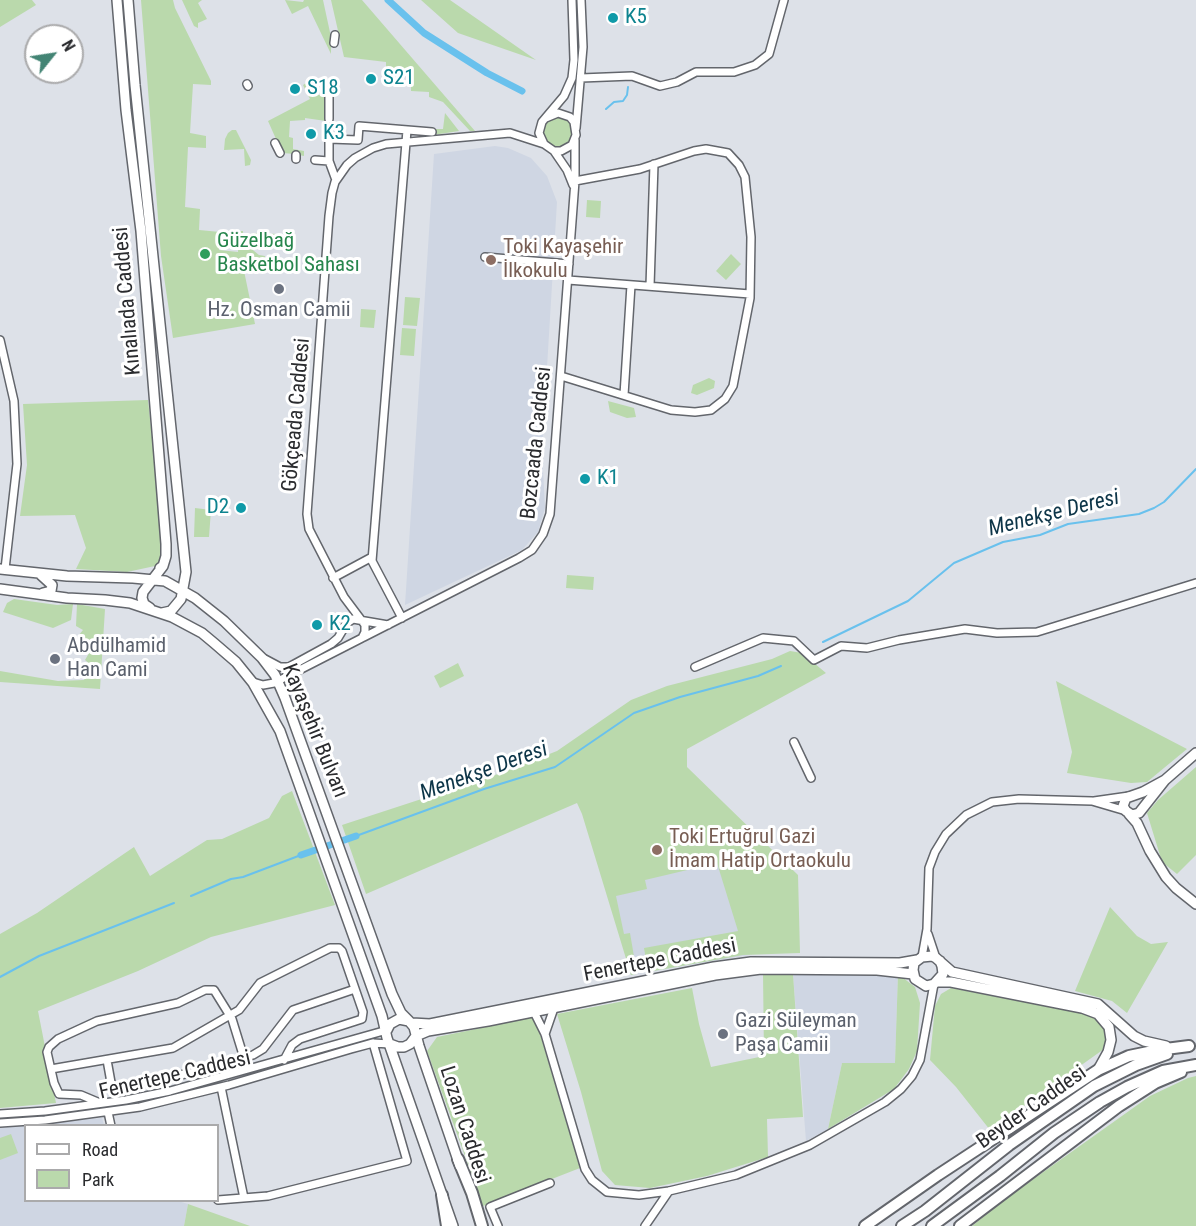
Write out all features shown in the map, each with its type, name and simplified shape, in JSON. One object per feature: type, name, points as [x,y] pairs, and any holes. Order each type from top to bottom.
[{"type":"highway","points":[[865,1226],[1098,1070],[1129,1056],[1192,1046]]},
{"type":"highway","name":"Beyder Caddesi","points":[[902,1226],[925,1211],[1009,1145],[1094,1086],[1136,1065],[1192,1046]]},
{"type":"highway","points":[[960,1226],[1119,1107],[1155,1083],[1195,1065]]},
{"type":"highway","name":"Beyder Caddesi","points":[[932,1226],[1054,1133],[1100,1102],[1163,1071],[1195,1065]]},
{"type":"highway","points":[[458,1159],[482,1226]]},
{"type":"highway","points":[[442,1196],[447,1226]]},
{"type":"main road","name":"Kınalıada Caddesi","points":[[117,0],[126,110],[141,231],[166,544],[163,566]]},
{"type":"main road","name":"Kınalıada Caddesi","points":[[128,0],[186,572],[183,591]]},
{"type":"main road","points":[[133,578],[147,576],[163,566]]},
{"type":"main road","points":[[163,566],[154,579],[147,584],[142,598],[144,604],[155,611],[164,613],[171,611],[182,599],[183,591]]},
{"type":"main road","name":"Kayaşehir Bulvarı","points":[[2,569],[67,576],[165,581],[183,591],[224,621],[262,658],[278,682],[300,733],[383,969],[398,1006],[411,1022]]},
{"type":"main road","points":[[34,595],[48,593],[52,588],[50,581],[37,572]]},
{"type":"main road","points":[[186,572],[197,595],[208,609]]},
{"type":"main road","name":"Kayaşehir Bulvarı","points":[[0,589],[34,595],[130,603],[184,623],[202,633],[236,662],[253,682],[280,731],[387,1030]]},
{"type":"main road","points":[[1128,813],[1136,814],[1142,809],[1165,780],[1196,753]]},
{"type":"main road","points":[[1165,780],[1143,792],[1130,795],[1124,803],[1166,877],[1196,904]]},
{"type":"main road","points":[[1130,795],[1141,798],[1144,839]]},
{"type":"main road","points":[[1098,1070],[1111,1046],[1111,1031],[1103,1018],[1091,1011],[1018,991],[952,972],[938,960],[927,956],[914,963],[916,978],[926,986],[951,982],[1018,991],[1098,1004],[1126,1030],[1144,1041],[1157,1046],[1192,1046]]},
{"type":"main road","name":"Fenertepe Caddesi","points":[[411,1022],[430,1024],[751,962],[900,963],[920,958]]},
{"type":"main road","points":[[936,983],[943,974],[938,960]]},
{"type":"main road","name":"Fenertepe Caddesi","points":[[416,1036],[428,1031],[715,975],[761,969],[877,970],[916,978]]},
{"type":"main road","points":[[404,1019],[411,1022],[416,1036],[407,1046],[398,1047],[390,1044],[387,1030],[393,1021],[404,1019]]},
{"type":"main road","name":"Lozan Caddesi","points":[[416,1036],[458,1159],[476,1226]]},
{"type":"main road","name":"Lozan Caddesi","points":[[390,1044],[453,1226]]},
{"type":"street","points":[[544,144],[540,128],[564,96],[572,78],[574,60],[572,0]]},
{"type":"street","points":[[554,151],[567,149],[575,140],[583,47],[581,0]]},
{"type":"street","points":[[581,78],[632,76],[660,86],[677,82],[696,72],[734,72],[755,65],[769,54],[784,0]]},
{"type":"street","points":[[329,93],[329,119]]},
{"type":"street","points":[[546,118],[558,113],[564,114],[570,117],[576,128]]},
{"type":"street","points":[[336,180],[329,161],[328,138],[358,140],[359,126],[432,132]]},
{"type":"street","points":[[402,618],[372,557],[406,130]]},
{"type":"street","points":[[336,180],[355,158],[373,148],[405,142],[510,133],[544,144],[554,151],[574,185],[640,169],[706,149],[728,153],[739,165],[745,177],[751,237],[750,294],[733,386],[725,399],[711,410],[695,412],[671,410],[561,376]]},
{"type":"street","name":"Bozcaada Caddesi","points":[[278,682],[519,558],[532,550],[543,534],[550,514],[568,280],[575,140]]},
{"type":"street","points":[[275,143],[280,153]]},
{"type":"street","points":[[315,160],[329,161]]},
{"type":"street","points":[[650,286],[654,164]]},
{"type":"street","name":"Gökçeada Caddesi","points":[[336,180],[332,193],[307,514],[309,529],[333,578],[359,620]]},
{"type":"street","points":[[484,257],[569,264]]},
{"type":"street","points":[[568,280],[750,294]]},
{"type":"street","points":[[624,395],[632,285]]},
{"type":"street","points":[[0,340],[14,401],[17,464],[2,569]]},
{"type":"street","points":[[333,578],[372,557]]},
{"type":"street","points":[[695,667],[763,638],[794,641],[814,660],[841,646],[867,648],[899,640],[966,629],[997,633],[1037,632],[1196,583]]},
{"type":"street","points":[[262,658],[280,667],[289,667],[331,644],[350,621],[359,620],[388,625]]},
{"type":"street","points":[[345,629],[349,638],[358,639],[365,632],[364,625],[359,620]]},
{"type":"street","points":[[285,698],[286,683],[290,675]]},
{"type":"street","points":[[253,682],[263,685],[278,682]]},
{"type":"street","points":[[794,742],[811,778]]},
{"type":"street","points":[[920,958],[927,928],[929,868],[946,834],[966,814],[992,802],[1006,800],[1092,801],[1130,795]]},
{"type":"street","points":[[1092,801],[1128,813]]},
{"type":"street","points":[[927,928],[938,960]]},
{"type":"street","points":[[51,1070],[173,1048],[239,1010],[260,983],[330,948],[339,948],[363,1012],[362,1019],[300,1039],[292,1045],[284,1060]]},
{"type":"street","points":[[916,978],[926,992],[930,1005]]},
{"type":"street","points":[[534,1012],[545,1035],[585,1169],[591,1180],[607,1192],[623,1195],[669,1191],[736,1175],[810,1145],[885,1102],[912,1076],[920,1060],[936,983]]},
{"type":"street","points":[[107,1060],[112,1088],[201,1071],[253,1055],[263,1049],[293,1010],[355,988]]},
{"type":"street","points":[[100,1104],[81,1095],[59,1094],[47,1052],[52,1043],[97,1021],[178,1003],[209,989],[217,993],[230,1015],[244,1058]]},
{"type":"street","points":[[545,1035],[554,1008]]},
{"type":"street","name":"Fenertepe Caddesi","points":[[0,1114],[100,1104],[198,1085],[387,1030]]},
{"type":"street","points":[[219,1200],[268,1196],[407,1161],[373,1043]]},
{"type":"street","name":"Fenertepe Caddesi","points":[[0,1123],[45,1120],[140,1107],[221,1087],[373,1043],[390,1044]]},
{"type":"street","points":[[221,1087],[244,1198]]},
{"type":"street","points":[[45,1111],[45,1120]]},
{"type":"street","points":[[108,1112],[111,1124]]},
{"type":"street","points":[[498,1226],[490,1207],[550,1183]]},
{"type":"street","points":[[645,1226],[669,1191]]},
{"type":"shaded area","points":[[495,146],[508,148],[531,158],[547,176],[557,202],[542,450],[545,508],[538,532],[522,550],[405,605],[434,154]]},
{"type":"shaded area","name":"Toki Ertuğrul Gazi İmam Hatip Ortaokulu","points":[[635,791],[760,886],[760,953],[631,975],[591,806]]},
{"type":"shaded area","points":[[793,974],[898,974],[895,1064],[842,1063],[828,1129],[806,1141]]},
{"type":"shaded area","points":[[102,1118],[104,1124],[34,1124]]},
{"type":"shaded area","points":[[24,1125],[24,1202],[181,1202],[188,1204],[184,1226],[0,1226],[0,1127]]},
{"type":"green space","points":[[0,0],[32,0],[36,5],[0,27]]},
{"type":"green space","points":[[141,0],[173,0],[211,81],[211,85],[193,84],[190,133],[206,136],[206,148],[188,147],[185,207],[200,209],[199,230],[220,232],[219,250],[238,252],[239,231],[243,231],[243,237],[248,246],[259,255],[265,256],[265,260],[243,266],[255,324],[173,338],[161,256]]},
{"type":"green space","points":[[182,0],[202,0],[198,3],[207,19],[198,23],[198,28],[194,26]]},
{"type":"green space","points":[[285,0],[303,2],[304,0],[323,0],[331,37],[331,54],[308,6],[292,14]]},
{"type":"green space","points":[[331,0],[362,0],[475,131],[470,131],[443,102],[429,97],[429,92],[411,91],[411,73],[386,70],[386,62],[344,57]]},
{"type":"green space","points":[[421,0],[450,0],[536,60],[458,33]]},
{"type":"green space","points":[[308,82],[314,93],[327,98],[326,121],[305,118],[305,120],[290,121],[289,137],[293,138],[293,149],[304,151],[304,156],[299,155],[299,152],[283,153],[284,149],[280,148],[268,121],[310,99],[303,85]]},
{"type":"green space","points":[[445,113],[459,131],[433,135],[433,129],[443,129]]},
{"type":"green space","points":[[559,117],[570,121],[574,132],[570,143],[559,147],[548,143],[544,132],[548,121]]},
{"type":"green space","points":[[232,130],[236,130],[251,160],[250,165],[245,166],[244,149],[224,150],[225,139]]},
{"type":"green space","points":[[587,200],[601,201],[600,218],[586,217]]},
{"type":"green space","points":[[253,233],[278,234],[278,245],[270,249],[261,247],[255,242]]},
{"type":"green space","points":[[731,254],[741,264],[726,280],[716,271]]},
{"type":"green space","points":[[405,297],[420,298],[417,326],[403,325]]},
{"type":"green space","points":[[361,309],[376,310],[374,328],[360,327]]},
{"type":"green space","points":[[402,328],[416,329],[414,356],[400,355]]},
{"type":"green space","points":[[709,378],[715,381],[714,388],[697,395],[691,393],[693,385]]},
{"type":"green space","points":[[148,400],[161,520],[162,558],[155,566],[127,572],[76,569],[86,548],[75,515],[20,516],[27,465],[23,404]]},
{"type":"green space","points":[[608,401],[634,408],[636,417],[627,418],[610,412]]},
{"type":"green space","points":[[195,508],[211,510],[209,537],[194,537]]},
{"type":"green space","points":[[567,575],[594,577],[593,590],[566,588]]},
{"type":"green space","points":[[14,599],[57,605],[73,604],[71,620],[53,628],[3,612],[7,603]]},
{"type":"green space","points":[[77,604],[105,609],[100,689],[0,682],[0,671],[58,681],[84,680],[92,666],[85,660],[92,648],[78,636],[83,630],[76,626]]},
{"type":"green space","points":[[790,651],[802,653],[826,673],[687,749],[687,767],[798,875],[800,953],[743,955],[648,972],[644,948],[738,931],[717,863],[645,880],[647,889],[616,896],[624,934],[630,933],[637,974],[631,975],[577,803],[366,894],[342,825],[501,773],[557,751],[631,700],[667,686],[772,659]]},
{"type":"green space","points":[[458,663],[464,676],[440,688],[434,676]]},
{"type":"green space","points":[[1056,681],[1187,749],[1147,782],[1131,783],[1067,773],[1072,752]]},
{"type":"green space","points":[[1196,767],[1196,855],[1177,874],[1162,862],[1147,813],[1158,800]]},
{"type":"green space","points":[[292,791],[335,905],[211,937],[138,971],[38,1011],[56,1103],[0,1108],[0,934],[37,913],[134,847],[150,876],[207,840],[222,839],[269,818],[282,796]]},
{"type":"green space","points":[[1110,907],[1137,936],[1151,944],[1168,942],[1127,1013],[1112,1001],[1075,991]]},
{"type":"green space","points":[[763,974],[793,974],[803,1117],[767,1119],[768,1157],[707,1176],[650,1188],[615,1185],[602,1171],[557,1014],[692,988],[711,1067],[764,1056]]},
{"type":"green space","points":[[898,974],[915,987],[920,1003],[917,1051],[909,1069],[894,1089],[828,1129],[842,1063],[895,1063]]},
{"type":"green space","points":[[951,988],[1090,1015],[1100,1020],[1108,1038],[1104,1049],[990,1130],[956,1087],[930,1060],[935,1006],[941,994]]},
{"type":"green space","points":[[535,1017],[580,1168],[483,1206],[427,1051],[437,1037]]},
{"type":"green space","points":[[1196,1076],[1196,1226],[972,1226],[1004,1200],[1150,1096]]},
{"type":"green space","points":[[11,1134],[18,1153],[0,1160],[0,1138]]},
{"type":"green space","points":[[188,1204],[250,1226],[184,1226]]},
{"type":"waterway","points":[[388,0],[424,33],[487,73],[522,91]]},
{"type":"waterway","points":[[606,109],[614,102],[623,101],[628,87]]},
{"type":"waterway","name":"Menekşe Deresi","points":[[823,642],[908,601],[954,563],[1003,542],[1040,535],[1068,524],[1139,514],[1154,508],[1164,502],[1196,469]]},
{"type":"waterway","name":"Menekşe Deresi","points":[[356,836],[484,789],[555,767],[634,713],[680,697],[758,676],[781,666]]},
{"type":"waterway","name":"Menekşe Deresi","points":[[301,855],[356,836]]},
{"type":"waterway","name":"Menekşe Deresi","points":[[191,896],[231,879],[243,877],[301,855]]},
{"type":"waterway","name":"Menekşe Deresi","points":[[0,977],[39,956],[174,903]]},
{"type":"place","name":"K5","points":[[613,18]]},
{"type":"place","name":"S21","points":[[371,79]]},
{"type":"place","name":"S18","points":[[295,89]]},
{"type":"place","name":"K3","points":[[311,134]]},
{"type":"place","name":"Güzelbağ Basketbol Sahası","points":[[205,254]]},
{"type":"place","name":"Toki Kayaşehir İlkokulu","points":[[491,260]]},
{"type":"place","name":"Hz. Osman Camii","points":[[279,289]]},
{"type":"place","name":"K1","points":[[585,479]]},
{"type":"place","name":"D2","points":[[241,508]]},
{"type":"place","name":"K2","points":[[317,625]]},
{"type":"place","name":"Abdülhamid Han Cami","points":[[55,659]]},
{"type":"place","name":"Toki Ertuğrul Gazi İmam Hatip Ortaokulu","points":[[657,850]]},
{"type":"place","name":"Gazi Süleyman Paşa Camii","points":[[723,1034]]}]
